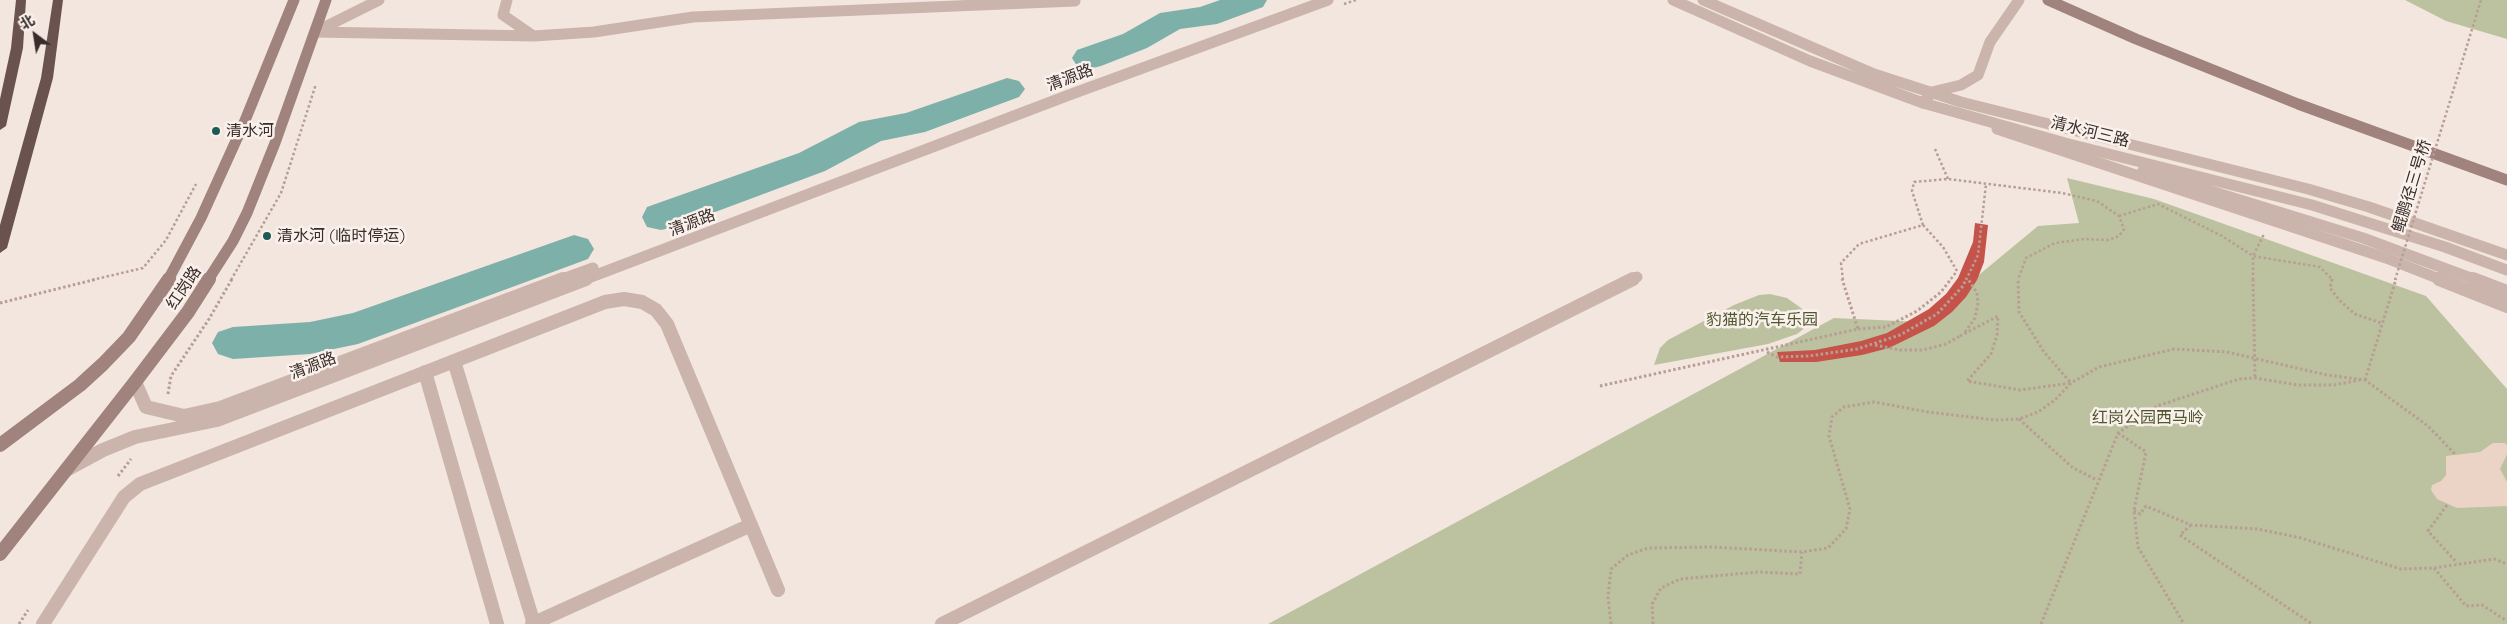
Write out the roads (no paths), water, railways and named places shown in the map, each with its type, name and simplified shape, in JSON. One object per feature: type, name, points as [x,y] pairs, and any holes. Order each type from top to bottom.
[{"type":"highway","points":[[0,126],[18,48],[21,0]]},
{"type":"highway","points":[[0,247],[47,78],[58,0]]},
{"type":"main road","name":"红岗路","points":[[0,445],[80,385],[103,364],[129,337],[164,289],[201,218],[244,123],[294,0]]},
{"type":"main road","name":"红岗路","points":[[0,554],[135,382],[208,281],[248,212],[326,0]]},
{"type":"main road","points":[[2048,0],[2136,39],[2298,104],[2507,180]]},
{"type":"street","points":[[315,32],[379,0]]},
{"type":"street","points":[[507,0],[503,15],[534,36]]},
{"type":"street","name":"清源路","points":[[135,382],[146,407],[184,416],[220,408],[1064,89],[1307,0]]},
{"type":"street","name":"清源路","points":[[66,470],[103,450],[136,437],[217,420],[1069,95],[1328,0]]},
{"type":"street","name":"清水河三路","points":[[1673,0],[1810,60],[1923,103],[2065,142],[2312,205],[2445,247],[2507,270]]},
{"type":"street","name":"清水河三路","points":[[1703,0],[1874,74],[2077,132],[2179,155],[2299,186],[2507,255]]},
{"type":"street","points":[[1923,103],[1932,92],[1961,85],[1978,75],[1990,42],[2019,0]]},
{"type":"street","points":[[315,32],[534,36],[594,32],[693,17],[1075,1]]},
{"type":"street","points":[[1955,113],[2045,146],[2368,252],[2507,306]]},
{"type":"street","points":[[2065,142],[2161,176],[2363,238],[2507,292]]},
{"type":"street","points":[[942,624],[1637,278]]},
{"type":"street","points":[[43,624],[124,497],[140,484],[605,302],[624,299],[642,302],[656,310],[667,324],[778,590]]},
{"type":"street","points":[[454,361],[533,624],[751,525]]},
{"type":"street","points":[[425,372],[497,624]]},
{"type":"waterway","points":[[1089,58],[1135,41],[1172,20],[1205,17],[1251,0]]},
{"type":"waterway","points":[[661,217],[812,162],[872,130],[912,124],[1007,89]]},
{"type":"waterway","points":[[233,343],[310,338],[358,328],[574,249]]},
{"type":"place","name":"清水河","points":[[216,131]]},
{"type":"place","name":"清水河 (临时停运)","points":[[267,236]]},
{"type":"park label","name":"豹猫的汽车乐园","points":[[1762,320]]},
{"type":"park label","name":"红岗公园西马岭","points":[[2148,418]]}]
